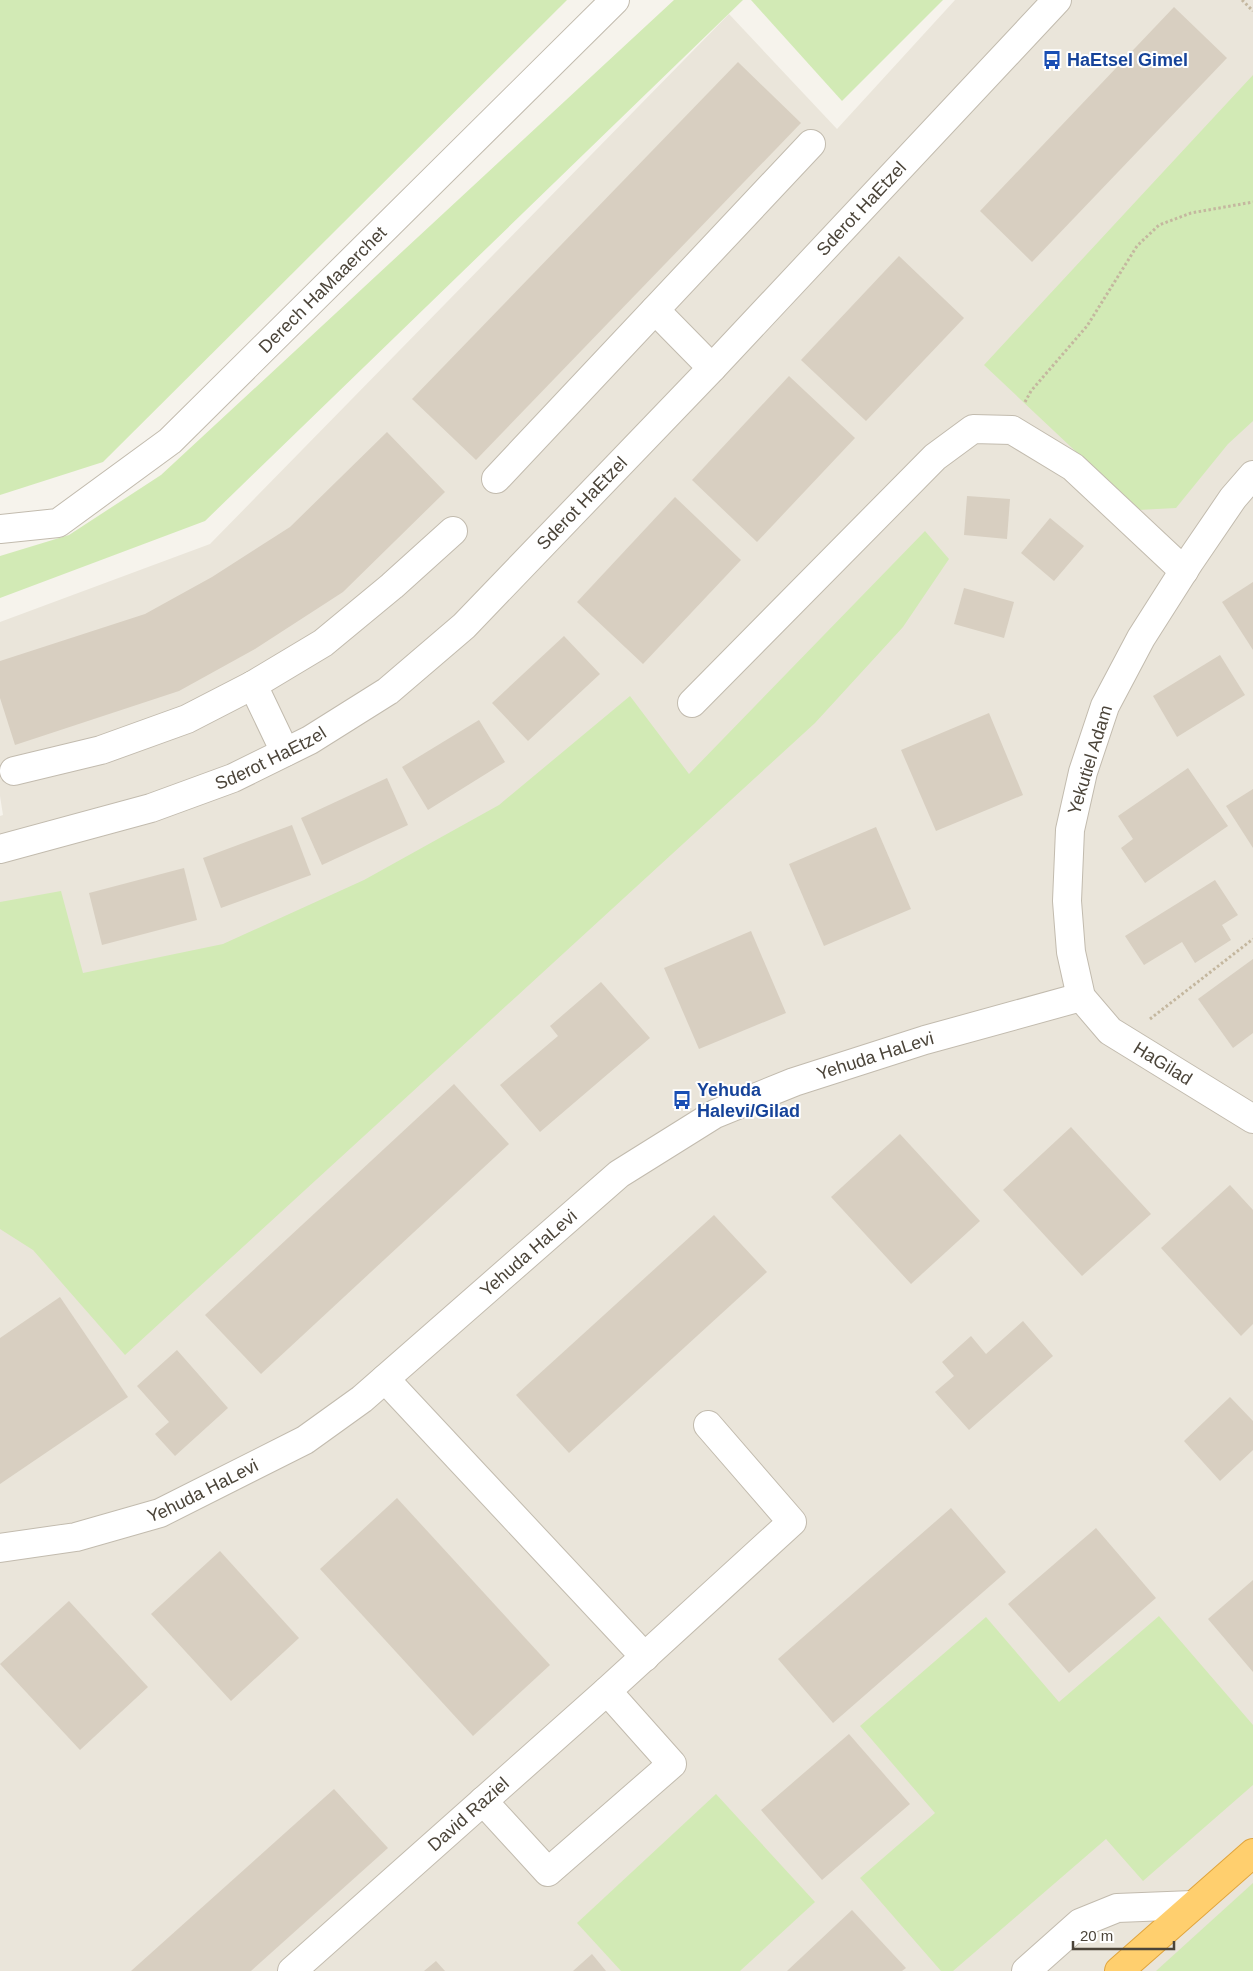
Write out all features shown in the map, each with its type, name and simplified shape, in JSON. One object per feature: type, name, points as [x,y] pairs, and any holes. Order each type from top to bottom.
[{"type":"highway","points":[[1119,1971],[1253,1853]]},
{"type":"street","name":"Derech HaMaaerchet","points":[[0,529],[58,523],[170,441],[615,0]]},
{"type":"street","name":"Sderot HaEtzel","points":[[0,849],[151,808],[233,778],[285,752],[388,691],[464,626],[712,368],[1046,4]]},
{"type":"street","points":[[496,479],[811,144]]},
{"type":"street","points":[[655,310],[712,368]]},
{"type":"street","points":[[692,703],[935,457],[973,429],[1012,430],[1073,467],[1184,571]]},
{"type":"street","name":"Yekutiel Adam","points":[[1081,997],[1071,952],[1067,901],[1070,830],[1083,772],[1105,706],[1141,638],[1233,498],[1253,475]]},
{"type":"street","points":[[14,771],[119,744],[187,719],[253,685],[323,643],[453,531]]},
{"type":"street","points":[[253,685],[285,752]]},
{"type":"street","name":"HaGilad","points":[[1081,997],[1110,1031],[1253,1119]]},
{"type":"street","name":"Yehuda HaLevi","points":[[0,1548],[76,1537],[160,1513],[305,1440],[362,1399],[619,1174],[715,1114],[794,1082],[925,1040],[1081,997]]},
{"type":"street","points":[[385,1379],[645,1657]]},
{"type":"street","name":"David Raziel","points":[[292,1971],[645,1657],[792,1522],[708,1425]]},
{"type":"street","points":[[483,1801],[548,1872],[672,1764],[607,1691]]},
{"type":"street","points":[[1026,1971],[1080,1923],[1118,1908],[1193,1905]]},
{"type":"path","points":[[1242,0],[1253,11]]},
{"type":"path","points":[[1012,430],[1031,391],[1087,326],[1137,246],[1159,225],[1183,216],[1253,202]]},
{"type":"path","points":[[1124,1039],[1253,939]]},
{"type":"shaded area","points":[[955,0],[1253,0],[1253,1971],[0,1971],[0,816],[3,815],[0,796],[0,622],[210,544],[729,14],[837,129]]},
{"type":"green space","points":[[0,0],[567,0],[103,462],[0,495]]},
{"type":"green space","points":[[674,0],[743,0],[205,521],[0,598],[0,556],[69,535],[161,475]]},
{"type":"green space","points":[[751,0],[943,0],[842,101]]},
{"type":"green space","points":[[1253,75],[1253,421],[1228,444],[1176,508],[1138,510],[984,365]]},
{"type":"green space","points":[[925,531],[949,559],[903,627],[815,723],[125,1355],[33,1250],[0,1229],[0,902],[61,891],[83,973],[223,944],[364,880],[499,805],[630,696],[689,774]]},
{"type":"green space","points":[[1159,1616],[1253,1725],[1253,1785],[1143,1881],[1106,1839],[953,1971],[941,1971],[860,1878],[935,1813],[860,1726],[986,1617],[1059,1702]]},
{"type":"green space","points":[[716,1794],[815,1902],[740,1971],[621,1971],[577,1923]]},
{"type":"green space","points":[[1253,1883],[1253,1971],[1156,1971]]},
{"type":"building","points":[[1174,7],[1227,58],[1032,262],[980,211]]},
{"type":"building","points":[[738,62],[801,123],[476,460],[412,399]]},
{"type":"building","points":[[899,256],[964,318],[866,421],[801,360]]},
{"type":"building","points":[[789,376],[855,438],[757,542],[692,480]]},
{"type":"building","points":[[387,432],[445,492],[343,592],[255,649],[179,691],[15,745],[0,698],[0,661],[145,614],[212,577],[290,527]]},
{"type":"building","points":[[967,496],[1010,499],[1007,539],[964,535]]},
{"type":"building","points":[[675,497],[741,560],[643,664],[577,602]]},
{"type":"building","points":[[1050,518],[1084,546],[1054,581],[1021,553]]},
{"type":"building","points":[[1253,582],[1253,650],[1222,602]]},
{"type":"building","points":[[964,588],[1014,602],[1004,638],[954,624]]},
{"type":"building","points":[[564,636],[600,674],[528,741],[492,703]]},
{"type":"building","points":[[1220,655],[1245,695],[1177,737],[1153,696]]},
{"type":"building","points":[[989,713],[1023,795],[936,831],[901,750]]},
{"type":"building","points":[[479,720],[505,762],[428,810],[402,767]]},
{"type":"building","points":[[1188,768],[1228,826],[1145,883],[1121,848],[1133,839],[1118,816]]},
{"type":"building","points":[[387,778],[408,825],[322,865],[301,818]]},
{"type":"building","points":[[1253,789],[1253,848],[1226,806]]},
{"type":"building","points":[[292,825],[311,875],[221,908],[203,858]]},
{"type":"building","points":[[876,827],[911,909],[824,946],[789,864]]},
{"type":"building","points":[[184,868],[197,920],[102,945],[89,893]]},
{"type":"building","points":[[1215,880],[1238,915],[1222,925],[1231,940],[1195,963],[1182,942],[1144,965],[1125,936]]},
{"type":"building","points":[[751,931],[786,1013],[699,1049],[664,968]]},
{"type":"building","points":[[1253,959],[1253,1033],[1233,1048],[1198,999]]},
{"type":"building","points":[[601,982],[650,1038],[540,1132],[500,1085],[558,1036],[550,1026]]},
{"type":"building","points":[[454,1084],[509,1144],[261,1374],[205,1315]]},
{"type":"building","points":[[1071,1127],[1151,1214],[1082,1276],[1003,1190]]},
{"type":"building","points":[[900,1134],[980,1221],[911,1284],[831,1197]]},
{"type":"building","points":[[1230,1185],[1253,1210],[1253,1324],[1241,1336],[1161,1248]]},
{"type":"building","points":[[714,1215],[767,1272],[569,1453],[516,1395]]},
{"type":"building","points":[[60,1297],[128,1397],[0,1484],[0,1338]]},
{"type":"building","points":[[1023,1321],[1053,1356],[969,1430],[935,1392],[954,1376],[942,1362],[971,1336],[986,1354]]},
{"type":"building","points":[[177,1350],[228,1408],[175,1456],[155,1434],[169,1422],[137,1386]]},
{"type":"building","points":[[1230,1397],[1253,1421],[1253,1450],[1220,1481],[1184,1441]]},
{"type":"building","points":[[397,1498],[550,1665],[473,1736],[320,1569]]},
{"type":"building","points":[[951,1508],[1006,1572],[833,1723],[778,1659]]},
{"type":"building","points":[[1096,1528],[1156,1598],[1069,1673],[1008,1604]]},
{"type":"building","points":[[220,1551],[299,1638],[231,1701],[151,1614]]},
{"type":"building","points":[[1253,1580],[1253,1672],[1208,1619]]},
{"type":"building","points":[[69,1601],[148,1687],[80,1750],[0,1664]]},
{"type":"building","points":[[849,1734],[910,1804],[822,1880],[761,1810]]},
{"type":"building","points":[[334,1789],[388,1848],[251,1971],[131,1971]]},
{"type":"building","points":[[852,1910],[906,1968],[902,1971],[787,1971]]},
{"type":"building","points":[[592,1954],[606,1971],[573,1971]]},
{"type":"building","points":[[436,1961],[445,1971],[424,1971]]},
{"type":"place","name":"HaEtsel Gimel","points":[[1052,60]]},
{"type":"place","name":"Yehuda Halevi/Gilad","points":[[682,1100]]}]
